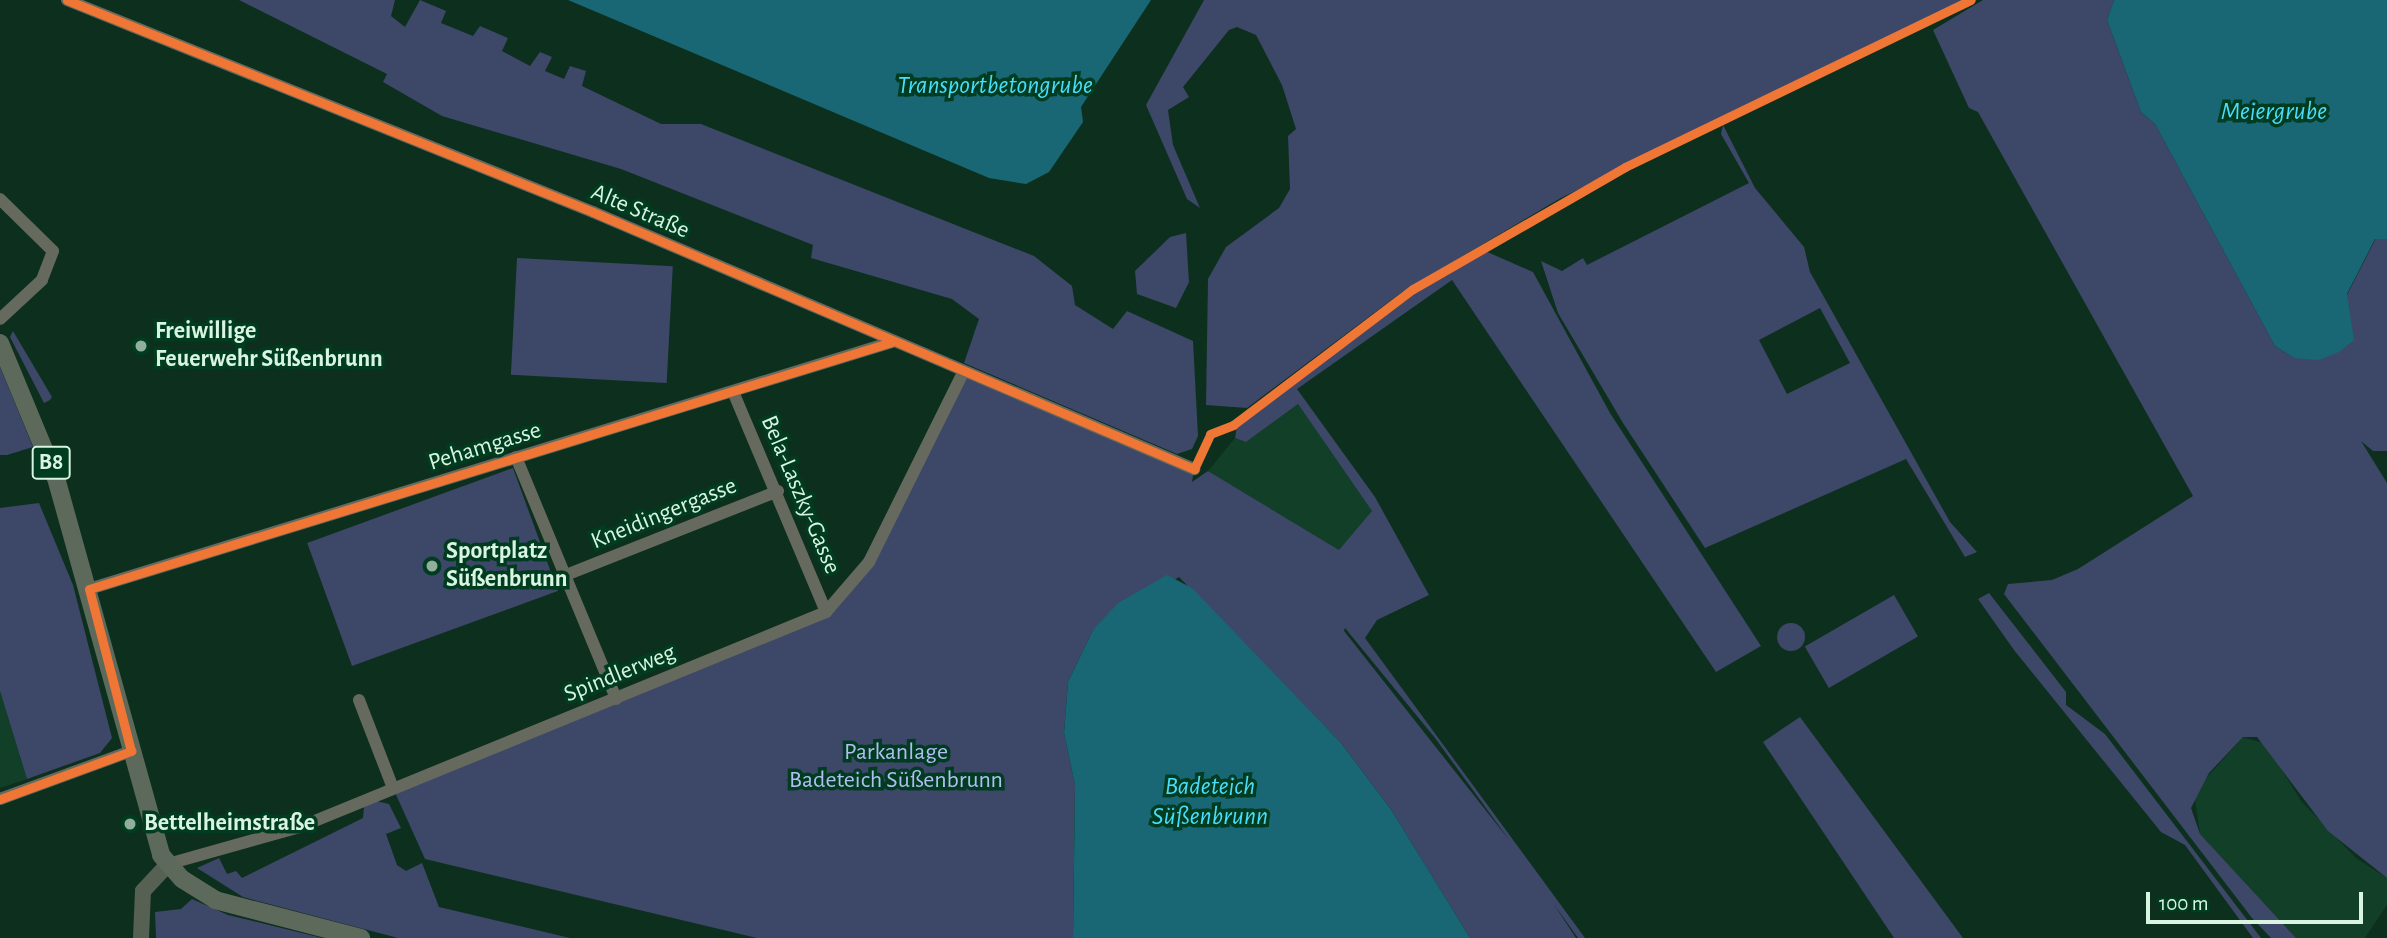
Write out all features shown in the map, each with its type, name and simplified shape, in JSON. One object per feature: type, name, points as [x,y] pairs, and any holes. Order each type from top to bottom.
[{"type":"main road","name":"B8","points":[[0,343],[47,449],[89,589],[152,840],[167,864],[215,900],[361,938]]},
{"type":"street","name":"Alte Straße","points":[[67,0],[593,212],[963,373],[1194,469]]},
{"type":"street","points":[[0,199],[53,251],[42,279],[0,318]]},
{"type":"street","name":"Pehamgasse","points":[[89,589],[516,457],[734,394],[892,342]]},
{"type":"street","name":"Spindlerweg","points":[[167,864],[300,827],[826,612],[869,562],[963,373]]},
{"type":"street","name":"Bela-Laszky-Gasse","points":[[734,394],[778,491],[826,612]]},
{"type":"street","points":[[516,457],[616,699]]},
{"type":"street","name":"Kneidingergasse","points":[[566,575],[778,491]]},
{"type":"street","points":[[359,700],[393,788]]},
{"type":"street","points":[[0,799],[131,751]]},
{"type":"street","points":[[141,938],[143,891],[167,864]]},
{"type":"shaded area","points":[[1298,404],[1373,512],[1339,550],[1208,471],[1235,438],[1246,442]]},
{"type":"shaded area","points":[[0,691],[27,779],[0,788]]},
{"type":"shaded area","points":[[2243,737],[2266,744],[2301,801],[2356,858],[2387,878],[2387,905],[2365,938],[2296,938],[2200,834],[2194,792]]},
{"type":"green space","points":[[239,0],[395,0],[391,16],[405,27],[420,0],[446,11],[441,23],[473,36],[480,26],[508,38],[502,51],[530,66],[540,52],[552,57],[545,71],[564,79],[570,66],[586,71],[582,86],[661,124],[701,124],[1034,256],[1072,286],[1075,305],[1113,329],[1127,311],[1193,341],[1198,436],[1192,449],[1177,454],[964,363],[979,319],[952,299],[811,258],[813,245],[621,169],[442,116],[383,82],[387,74]]},
{"type":"green space","points":[[1204,0],[1963,0],[1559,199],[1402,292],[1247,408],[1206,405],[1208,279],[1226,247],[1279,208],[1290,189],[1288,136],[1296,129],[1282,85],[1256,35],[1237,27],[1229,30],[1183,87],[1189,97],[1168,110],[1173,145],[1200,208],[1187,199],[1146,105]]},
{"type":"green space","points":[[1983,0],[2114,0],[2107,20],[2141,112],[2155,124],[2275,346],[2294,358],[2353,340],[2347,295],[2376,238],[2387,239],[2387,451],[2373,451],[2361,441],[2387,483],[2387,878],[2328,831],[2257,737],[2243,737],[2209,773],[2191,808],[2200,834],[2296,938],[2271,938],[2252,918],[2004,594],[2008,584],[2052,580],[2078,569],[2193,496],[1978,112],[1969,108],[1933,30]]},
{"type":"green space","points":[[1723,125],[1755,188],[1804,247],[1810,272],[1950,522],[1977,552],[1965,557],[1906,459],[1705,548],[1623,423],[1558,313],[1541,261],[1562,271],[1583,258],[1587,265],[1749,183],[1721,134]],"holes":[[[1820,308],[1850,363],[1787,394],[1759,340]]]},
{"type":"green space","points":[[1186,233],[1189,282],[1176,308],[1137,294],[1135,271],[1170,237]]},
{"type":"green space","name":"Parkanlage Badeteich Süßenbrunn","points":[[1485,251],[1533,272],[1610,413],[1761,646],[1716,672],[1452,280],[1297,389],[1375,497],[1429,595],[1377,620],[1365,638],[1585,938],[1578,938],[1553,903],[1576,938],[1470,938],[1392,811],[1341,743],[1179,577],[1093,630],[1068,682],[1064,733],[1075,785],[1073,938],[757,938],[425,859],[393,788],[826,612],[869,562],[963,373],[1194,469],[1192,482],[1208,471],[1339,550],[1372,511],[1298,404],[1246,442],[1235,438],[1237,426],[1419,291]],"holes":[[[1345,628],[1435,738],[1510,841],[1344,631]]]},
{"type":"green space","points":[[517,258],[673,266],[667,383],[511,375]]},
{"type":"green space","points":[[13,331],[52,397],[44,403],[10,337]]},
{"type":"green space","points":[[0,367],[33,447],[7,455],[0,455]]},
{"type":"green space","name":"Sportplatz Süßenbrunn","points":[[513,468],[558,591],[352,666],[307,543]]},
{"type":"green space","points":[[39,503],[73,585],[112,738],[100,753],[27,779],[0,691],[0,508]]},
{"type":"green space","points":[[1989,593],[2066,692],[2066,705],[2105,734],[2261,938],[2253,938],[2185,845],[2161,832],[2014,650],[1978,599]]},
{"type":"green space","points":[[1894,595],[1918,637],[1829,688],[1805,646]]},
{"type":"green space","points":[[1791,623],[1801,627],[1805,637],[1801,647],[1791,651],[1781,647],[1777,637],[1781,627]]},
{"type":"green space","points":[[1800,717],[1963,938],[1894,938],[1763,742]]},
{"type":"green space","points":[[376,801],[389,804],[401,828],[386,834],[397,865],[406,871],[422,863],[439,907],[570,938],[398,938],[243,897],[197,868],[219,858],[227,874],[236,871],[242,878],[363,818],[364,807]]},
{"type":"green space","points":[[192,899],[228,915],[322,938],[156,938],[155,912],[181,909]]},
{"type":"water","name":"Transportbetongrube","points":[[568,0],[1151,0],[1081,107],[1083,122],[1049,172],[1026,184],[989,178]]},
{"type":"water","name":"Meiergrube","points":[[2114,0],[2387,0],[2387,239],[2375,239],[2347,294],[2354,340],[2339,352],[2319,360],[2294,358],[2275,346],[2155,124],[2141,112],[2107,20]]},
{"type":"water","name":"Badeteich Süßenbrunn","points":[[1167,575],[1192,588],[1341,743],[1392,811],[1470,938],[1073,938],[1075,785],[1064,733],[1068,682],[1093,630],[1118,603]]},
{"type":"cycle path","points":[[67,0],[593,212],[1194,469],[1210,434],[1233,425],[1413,289],[1625,167],[1971,0]]},
{"type":"cycle path","points":[[0,799],[131,751],[89,589],[892,342]]},
{"type":"place","name":"Freiwillige Feuerwehr Süßenbrunn","points":[[141,346]]},
{"type":"place","name":"Sportplatz Süßenbrunn","points":[[432,566]]},
{"type":"place","name":"Bettelheimstraße","points":[[130,824]]}]
